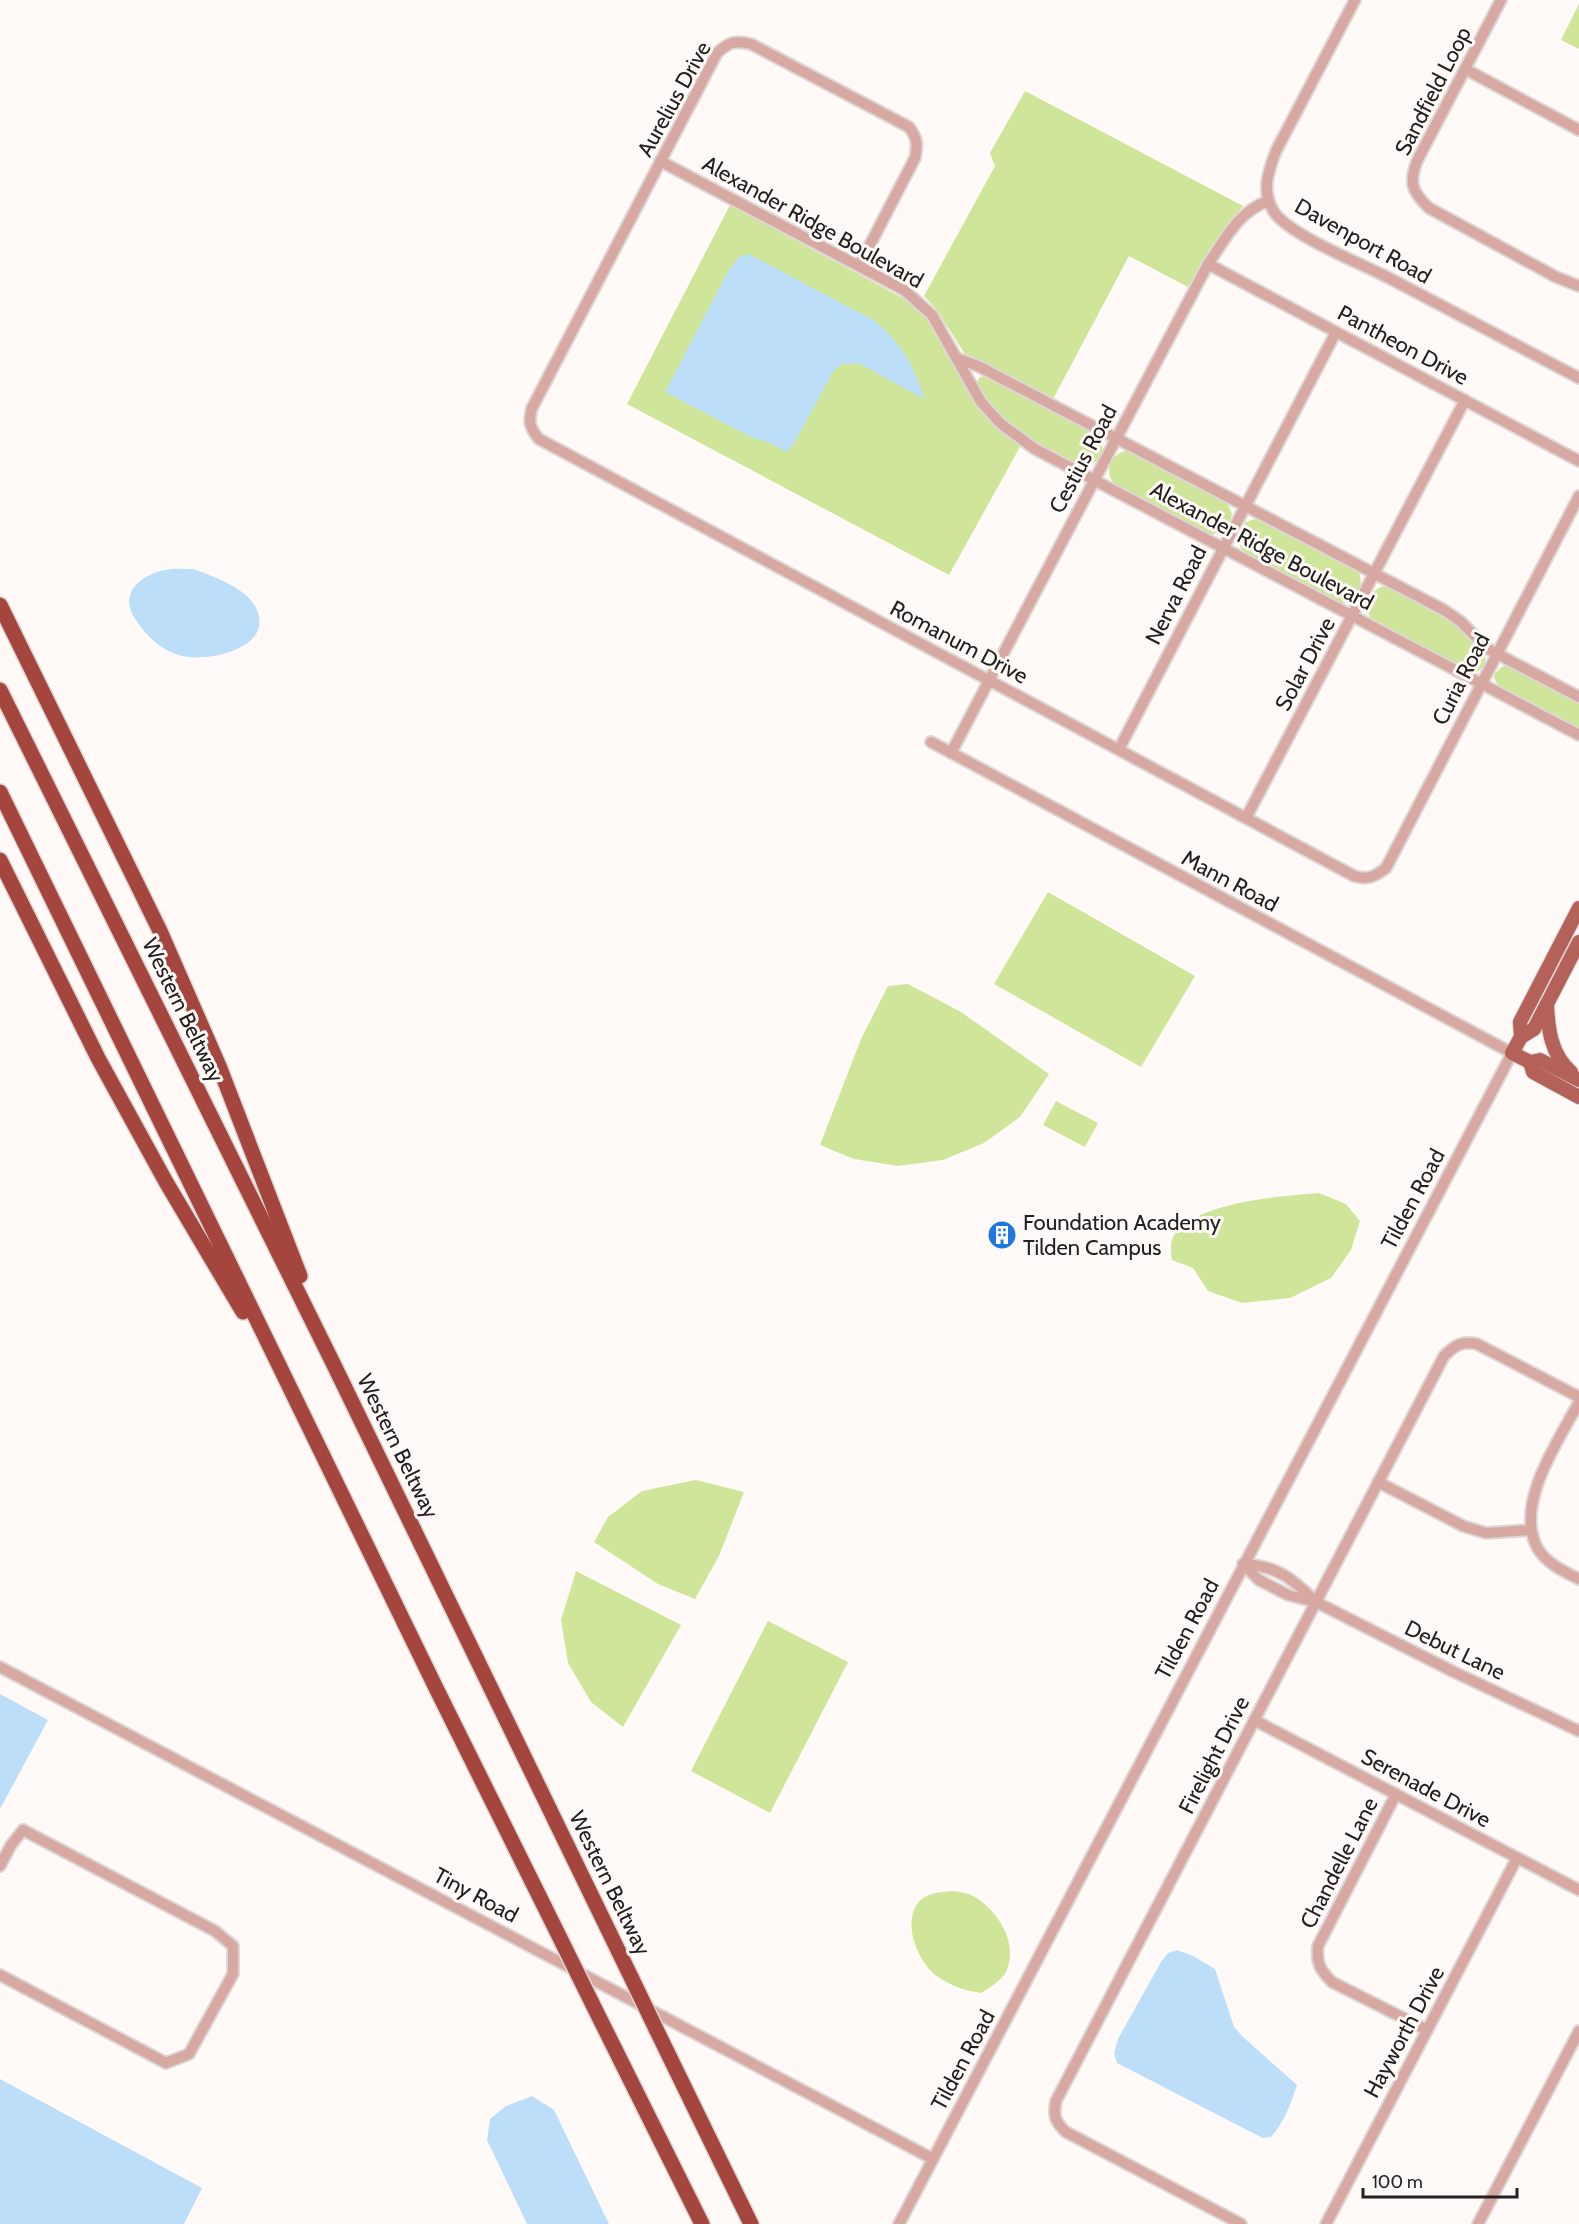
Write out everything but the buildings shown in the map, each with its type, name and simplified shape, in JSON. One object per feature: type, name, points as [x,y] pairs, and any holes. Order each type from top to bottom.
[{"type":"highway","points":[[0,604],[170,952],[219,1066],[333,1363]]},
{"type":"highway","name":"Western Beltway","points":[[0,690],[333,1363],[751,2224]]},
{"type":"highway","points":[[0,792],[296,1401],[702,2224]]},
{"type":"highway","points":[[0,860],[98,1058],[160,1172],[296,1401]]},
{"type":"main road","points":[[1521,1037],[1520,1022],[1579,908]]},
{"type":"main road","points":[[1579,942],[1533,1029],[1521,1037],[1512,1053],[1530,1062],[1540,1060],[1579,1079]]},
{"type":"main road","points":[[1547,1003],[1549,1032],[1554,1049],[1564,1066],[1579,1079]]},
{"type":"main road","points":[[1530,1062],[1533,1072],[1579,1097]]},
{"type":"street","name":"Davenport Road","points":[[1355,0],[1276,151],[1267,178],[1266,191],[1268,201],[1275,213],[1304,235],[1579,378]]},
{"type":"street","name":"Sandfield Loop","points":[[1501,0],[1413,170],[1412,182],[1416,196],[1429,208],[1556,277],[1579,286]]},
{"type":"street","name":"Aurelius Drive","points":[[531,429],[528,420],[532,408],[717,53],[727,43],[738,40],[751,44],[909,127],[916,136],[918,145],[915,158],[859,266]]},
{"type":"street","points":[[1465,69],[1579,130]]},
{"type":"street","name":"Alexander Ridge Boulevard","points":[[660,161],[904,290],[917,300],[932,315],[981,402],[1001,424],[1028,445],[1579,735]]},
{"type":"street","name":"Cestius Road","points":[[951,753],[1208,264],[1245,213],[1254,206],[1268,201]]},
{"type":"street","name":"Pantheon Drive","points":[[1208,264],[1579,461]]},
{"type":"street","name":"Nerva Road","points":[[1119,749],[1336,332]]},
{"type":"street","name":"Alexander Ridge Boulevard","points":[[956,358],[978,366],[1116,437],[1444,610],[1460,621],[1479,642],[1496,654],[1579,697]]},
{"type":"street","name":"Solar Drive","points":[[1246,818],[1465,400]]},
{"type":"street","name":"Romanum Drive","points":[[531,429],[539,439],[1354,876],[1365,879],[1375,877]]},
{"type":"street","name":"Curia Road","points":[[1375,877],[1386,868],[1579,496]]},
{"type":"street","name":"Mann Road","points":[[931,742],[1512,1053]]},
{"type":"street","name":"Tilden Road","points":[[899,2224],[1512,1053]]},
{"type":"street","name":"Firelight Drive","points":[[1241,2224],[1066,2132],[1057,2124],[1054,2113],[1056,2101],[1444,1356],[1455,1345],[1467,1342],[1477,1344],[1579,1400]]},
{"type":"street","points":[[1579,1400],[1542,1472],[1533,1500],[1531,1530],[1539,1550],[1556,1567],[1579,1579]]},
{"type":"street","points":[[1378,1482],[1463,1526],[1486,1533],[1531,1530]]},
{"type":"street","name":"Debut Lane","points":[[1243,1564],[1265,1565],[1296,1581],[1316,1602]]},
{"type":"street","name":"Debut Lane","points":[[1243,1564],[1258,1580],[1288,1595],[1316,1602],[1454,1672],[1579,1731]]},
{"type":"street","points":[[1279,1590],[1286,1576]]},
{"type":"street","name":"Tiny Road","points":[[0,1667],[933,2159]]},
{"type":"street","name":"Serenade Drive","points":[[1254,1720],[1579,1890]]},
{"type":"street","name":"Chandelle Lane","points":[[1396,1794],[1318,1946],[1316,1959],[1321,1971],[1332,1982],[1427,2030]]},
{"type":"street","points":[[0,1866],[11,1845],[23,1830],[215,1931],[233,1946],[233,1974],[189,2054],[166,2063],[0,1976]]},
{"type":"street","name":"Hayworth Drive","points":[[1326,2224],[1517,1858]]},
{"type":"street","points":[[1478,2224],[1579,2031]]},
{"type":"green space","points":[[1579,4],[1579,49],[1561,40]]},
{"type":"green space","points":[[1025,91],[1243,206],[1210,249],[1188,287],[1129,256],[1053,399],[965,354],[936,309],[924,296],[995,166],[990,153]]},
{"type":"green space","points":[[730,205],[912,303],[923,314],[961,378],[987,415],[1021,445],[949,575],[627,404]]},
{"type":"green space","points":[[986,375],[1099,435],[1102,441],[1100,457],[1092,464],[1081,467],[1022,434],[992,407],[981,393],[977,384],[979,378]]},
{"type":"green space","points":[[1130,451],[1226,501],[1232,514],[1229,523],[1215,534],[1205,533],[1116,486],[1110,476],[1110,466],[1119,453]]},
{"type":"green space","points":[[1259,519],[1358,571],[1361,581],[1356,595],[1344,603],[1334,601],[1243,552],[1237,541],[1239,532],[1246,522]]},
{"type":"green space","points":[[1383,586],[1392,587],[1414,598],[1452,623],[1482,651],[1486,659],[1482,668],[1477,672],[1468,671],[1373,621],[1368,611],[1368,601],[1373,592]]},
{"type":"green space","points":[[1503,666],[1510,666],[1579,702],[1579,729],[1499,687],[1494,678],[1495,673]]},
{"type":"green space","points":[[1048,892],[1195,976],[1141,1067],[994,984]]},
{"type":"green space","points":[[908,984],[961,1012],[1049,1074],[1020,1117],[984,1143],[943,1160],[898,1166],[854,1159],[820,1145],[861,1039],[888,986]]},
{"type":"green space","points":[[1056,1101],[1098,1123],[1085,1147],[1043,1125]]},
{"type":"green space","points":[[1319,1193],[1346,1204],[1360,1221],[1351,1250],[1331,1278],[1290,1298],[1242,1303],[1208,1291],[1193,1268],[1172,1260],[1173,1237],[1183,1225],[1199,1216],[1218,1208],[1240,1203]]},
{"type":"green space","points":[[696,1480],[744,1492],[719,1556],[695,1599],[658,1584],[594,1542],[608,1517],[642,1491]]},
{"type":"green space","points":[[576,1571],[681,1625],[623,1727],[591,1702],[568,1663],[561,1620]]},
{"type":"green space","points":[[768,1621],[848,1662],[770,1813],[691,1771]]},
{"type":"green space","points":[[953,1891],[970,1895],[984,1903],[999,1920],[1008,1940],[1010,1951],[1006,1972],[981,1993],[970,1991],[938,1977],[925,1964],[915,1945],[911,1924],[916,1906],[923,1898],[932,1894]]},
{"type":"water","points":[[749,254],[875,321],[906,356],[924,399],[857,363],[842,364],[833,372],[793,445],[786,452],[770,443],[749,436],[665,392],[730,268],[740,256]]},
{"type":"water","points":[[193,569],[238,589],[252,602],[257,610],[259,623],[256,634],[247,643],[235,650],[207,657],[182,656],[162,647],[140,626],[131,611],[129,602],[130,595],[140,581],[165,570]]},
{"type":"water","points":[[0,1694],[48,1720],[0,1809]]},
{"type":"water","points":[[1177,1950],[1215,1969],[1234,2027],[1297,2085],[1290,2106],[1271,2137],[1263,2138],[1117,2063],[1114,2053],[1118,2039],[1161,1962],[1168,1953]]},
{"type":"water","points":[[0,2079],[202,2188],[184,2224],[0,2224]]},
{"type":"water","points":[[532,2096],[554,2110],[609,2224],[527,2224],[487,2140],[490,2119],[506,2106]]},
{"type":"place","name":"Foundation Academy Tilden Campus","points":[[1002,1235]]}]
